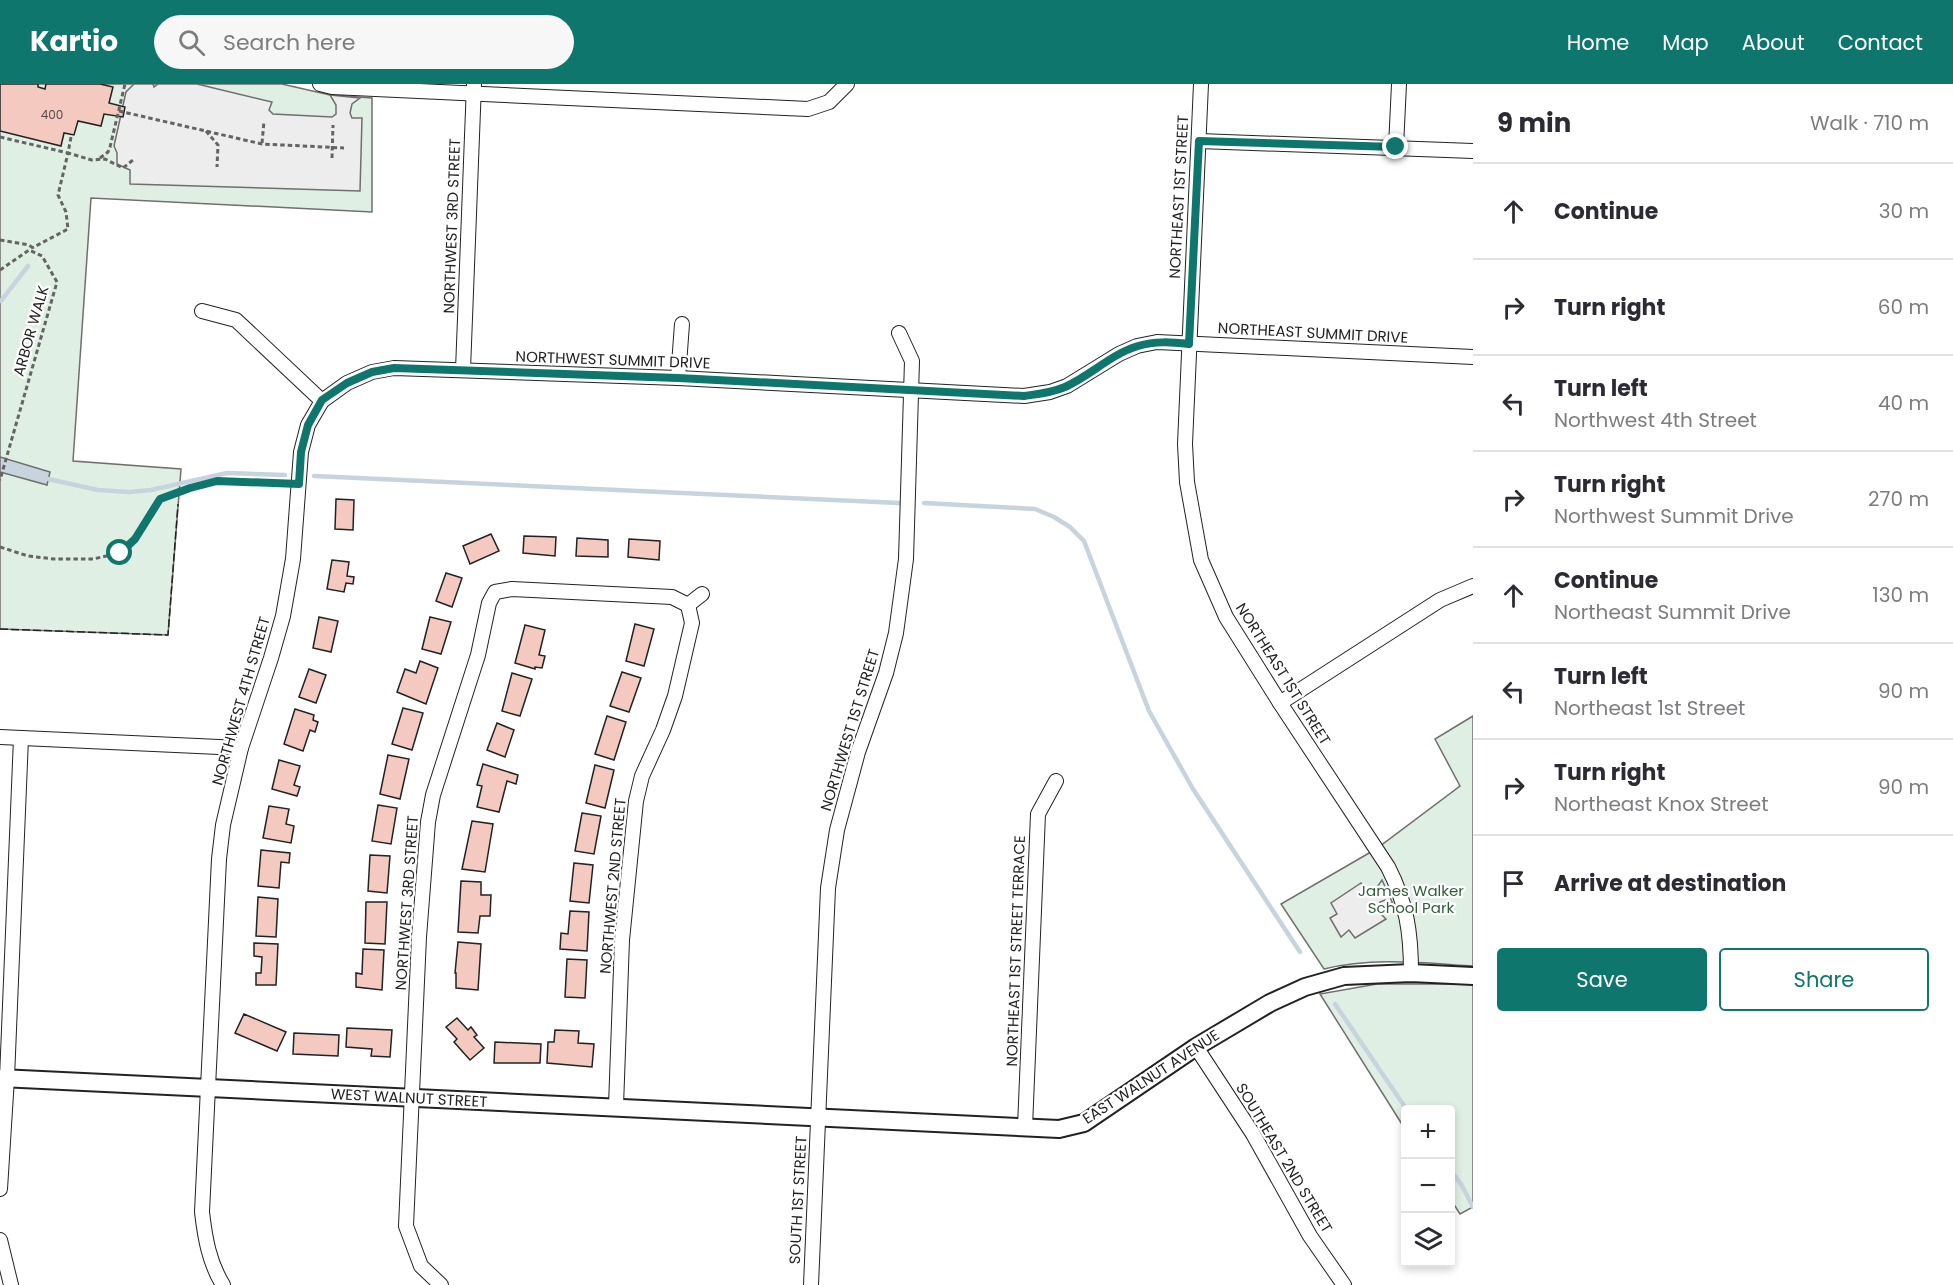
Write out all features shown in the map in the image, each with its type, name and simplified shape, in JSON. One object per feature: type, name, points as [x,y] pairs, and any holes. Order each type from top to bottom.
[{"type":"street","points":[[320,84],[332,87],[474,88],[808,109],[829,102],[847,84]]},
{"type":"street","name":"NORTHEAST 1ST STREET","points":[[1201,84],[1185,444],[1187,482],[1202,560],[1226,617],[1398,885],[1411,938],[1411,973]]},
{"type":"street","points":[[1396,147],[1399,84]]},
{"type":"street","name":"NORTHWEST 3RD STREET","points":[[463,370],[474,88]]},
{"type":"street","points":[[1199,141],[1473,151]]},
{"type":"street","points":[[202,311],[236,320],[322,400]]},
{"type":"street","points":[[678,378],[682,324]]},
{"type":"street","name":"NORTHWEST 1ST STREET","points":[[818,1117],[828,888],[837,830],[858,752],[886,673],[896,633],[906,559],[912,361],[899,333]]},
{"type":"street","name":"NORTHEAST SUMMIT DRIVE","points":[[912,390],[1024,396],[1050,392],[1067,386],[1119,354],[1137,346],[1157,342],[1473,357]]},
{"type":"street","name":"NORTHWEST SUMMIT DRIVE","points":[[322,400],[347,383],[372,372],[394,368],[678,378],[912,390]]},
{"type":"street","name":"NORTHWEST 4TH STREET","points":[[223,1285],[216,1273],[207,1246],[202,1212],[219,859],[223,825],[241,748],[283,616],[293,559],[301,452],[308,425],[322,400]]},
{"type":"street","points":[[1280,703],[1440,600],[1473,586]]},
{"type":"street","name":"NORTHWEST 3RD STREET","points":[[441,1285],[421,1266],[406,1226],[419,937],[428,822],[433,795],[478,655],[488,610],[495,592],[512,589],[672,597],[688,605]]},
{"type":"street","points":[[688,605],[702,594]]},
{"type":"street","name":"NORTHWEST 2ND STREET","points":[[616,1106],[622,940],[636,801],[642,776],[663,730],[675,696],[692,623],[688,605]]},
{"type":"street","points":[[0,737],[241,748]]},
{"type":"street","points":[[0,1189],[3,1078],[21,738]]},
{"type":"street","name":"NORTHEAST 1ST STREET TERRACE","points":[[1026,1127],[1038,814],[1056,781]]},
{"type":"street","name":"EAST WALNUT AVENUE","points":[[818,1117],[1059,1129],[1084,1123],[1197,1047],[1270,1003],[1305,987],[1344,976],[1411,973],[1473,976]]},
{"type":"street","name":"SOUTHEAST 2ND STREET","points":[[1197,1047],[1253,1134],[1310,1236],[1344,1285]]},
{"type":"street","name":"WEST WALNUT STREET","points":[[3,1078],[818,1117]]},
{"type":"street","name":"SOUTH 1ST STREET","points":[[811,1285],[818,1117]]},
{"type":"street","points":[[0,1240],[11,1285]]},
{"type":"path","points":[[0,137],[92,160],[99,158],[108,152],[125,84]]},
{"type":"path","points":[[119,111],[262,144],[344,148]]},
{"type":"path","points":[[262,144],[264,121]]},
{"type":"path","points":[[332,158],[333,124]]},
{"type":"path","points":[[205,131],[218,145],[217,167]]},
{"type":"path","points":[[32,248],[68,229],[66,212],[58,195],[71,137]]},
{"type":"path","points":[[99,158],[123,168],[133,160]]},
{"type":"path","points":[[0,240],[29,245],[42,256]]},
{"type":"path","points":[[0,270],[29,250],[42,256]]},
{"type":"path","name":"ARBOR WALK","points":[[0,480],[57,282],[42,256]]},
{"type":"path","points":[[0,547],[28,556],[93,560],[120,553],[135,539],[160,499],[217,481],[299,484]]},
{"type":"green space","points":[[0,84],[282,84],[330,95],[372,98],[372,212],[91,198],[73,461],[181,469],[168,635],[0,629]]},
{"type":"green space","name":"James Walker School Park","points":[[1473,716],[1473,966],[1380,962],[1324,969],[1281,904],[1376,849],[1460,786],[1435,739]]},
{"type":"green space","points":[[1377,984],[1473,984],[1473,1207],[1460,1214],[1455,1206],[1455,1105],[1401,1105],[1401,1123],[1320,994]]},
{"type":"shaded area","points":[[134,84],[153,84],[154,87],[158,84],[197,84],[272,102],[269,110],[273,114],[332,117],[336,114],[336,105],[330,95],[360,98],[352,104],[350,113],[352,118],[362,118],[360,191],[130,184],[130,170],[117,164],[117,153],[114,146],[126,92]]},
{"type":"shaded area","points":[[0,457],[50,472],[47,485],[0,472]]},
{"type":"shaded area","points":[[1382,880],[1393,904],[1385,900],[1380,902],[1379,907],[1386,919],[1355,938],[1349,930],[1341,937],[1330,918],[1337,914],[1331,903],[1361,883],[1366,891],[1370,891]]},
{"type":"building","points":[[0,84],[38,84],[38,87],[45,89],[46,84],[100,84],[113,87],[109,103],[125,107],[123,117],[104,114],[101,126],[78,121],[74,135],[64,133],[61,146],[0,131]]},
{"type":"building","points":[[336,499],[354,500],[353,530],[335,529]]},
{"type":"building","points":[[491,534],[499,551],[470,564],[463,546]]},
{"type":"building","points":[[524,536],[556,537],[555,556],[523,553]]},
{"type":"building","points":[[577,538],[608,540],[608,557],[576,556]]},
{"type":"building","points":[[629,539],[660,541],[659,560],[628,557]]},
{"type":"building","points":[[332,560],[349,562],[347,576],[354,577],[353,584],[346,583],[344,592],[327,589]]},
{"type":"building","points":[[446,573],[462,578],[452,607],[436,601]]},
{"type":"building","points":[[319,617],[338,621],[331,652],[313,648]]},
{"type":"building","points":[[430,617],[451,622],[441,654],[422,649]]},
{"type":"building","points":[[635,624],[654,629],[644,666],[626,661]]},
{"type":"building","points":[[525,625],[545,630],[539,655],[545,656],[542,668],[535,667],[535,669],[515,663]]},
{"type":"building","points":[[420,661],[438,668],[426,704],[397,692],[405,669],[416,673]]},
{"type":"building","points":[[309,669],[326,675],[316,703],[299,697]]},
{"type":"building","points":[[622,672],[641,678],[629,712],[610,706]]},
{"type":"building","points":[[512,673],[532,679],[520,716],[502,711]]},
{"type":"building","points":[[403,708],[423,713],[412,750],[392,744]]},
{"type":"building","points":[[295,709],[314,715],[313,720],[318,722],[315,732],[310,730],[303,751],[284,744]]},
{"type":"building","points":[[607,716],[626,722],[614,760],[595,754]]},
{"type":"building","points":[[497,723],[514,730],[505,757],[487,750]]},
{"type":"building","points":[[388,755],[409,759],[400,799],[380,794]]},
{"type":"building","points":[[279,760],[300,766],[294,785],[300,787],[297,796],[272,789]]},
{"type":"building","points":[[483,764],[518,775],[516,784],[507,781],[499,812],[477,807],[482,786],[477,785]]},
{"type":"building","points":[[595,765],[614,770],[605,808],[586,803]]},
{"type":"building","points":[[378,805],[397,808],[391,844],[372,841]]},
{"type":"building","points":[[269,806],[289,809],[286,824],[294,826],[291,843],[263,838]]},
{"type":"building","points":[[582,813],[601,816],[594,854],[575,851]]},
{"type":"building","points":[[472,821],[493,824],[485,872],[462,869]]},
{"type":"building","points":[[261,850],[290,853],[289,863],[281,862],[279,888],[258,886]]},
{"type":"building","points":[[370,855],[390,856],[387,893],[368,891]]},
{"type":"building","points":[[574,863],[593,865],[589,903],[570,901]]},
{"type":"building","points":[[461,881],[481,882],[481,895],[491,895],[490,916],[480,916],[478,933],[458,932]]},
{"type":"building","points":[[258,897],[278,899],[276,937],[256,936]]},
{"type":"building","points":[[366,902],[387,902],[385,944],[365,943]]},
{"type":"building","points":[[570,911],[589,912],[587,951],[560,949],[561,933],[568,934]]},
{"type":"building","points":[[458,942],[481,944],[478,990],[456,988]]},
{"type":"building","points":[[254,943],[278,944],[276,985],[256,985],[256,973],[261,973],[262,957],[254,956]]},
{"type":"building","points":[[363,949],[384,950],[382,990],[356,987],[356,973],[362,974]]},
{"type":"building","points":[[567,959],[587,960],[585,998],[565,997]]},
{"type":"building","points":[[244,1014],[286,1032],[277,1051],[235,1033]]},
{"type":"building","points":[[457,1018],[468,1030],[471,1027],[477,1035],[474,1037],[484,1048],[470,1060],[454,1042],[457,1039],[446,1027]]},
{"type":"building","points":[[347,1028],[392,1030],[390,1057],[371,1056],[372,1049],[346,1047]]},
{"type":"building","points":[[555,1030],[579,1031],[578,1043],[594,1044],[592,1067],[547,1063],[548,1042],[554,1042]]},
{"type":"building","points":[[294,1033],[339,1035],[338,1056],[293,1054]]},
{"type":"building","points":[[495,1042],[541,1044],[540,1063],[494,1063]]},
{"type":"waterway","points":[[1,301],[28,266]]},
{"type":"waterway","points":[[48,479],[98,490],[129,492],[151,490],[227,473],[285,475]]},
{"type":"waterway","points":[[314,476],[899,503]]},
{"type":"waterway","points":[[924,503],[1035,509],[1070,527],[1084,541],[1149,711],[1193,789],[1300,952]]},
{"type":"waterway","points":[[1335,1004],[1404,1105]]},
{"type":"waterway","points":[[1455,1176],[1473,1207]]},
{"type":"fence","points":[[0,629],[168,635],[178,504]]},
{"type":"route","points":[[120,553],[135,539],[160,499],[217,481],[299,484],[301,452],[308,425],[322,400],[347,383],[372,372],[394,368],[678,378],[1024,396],[1050,392],[1067,386],[1119,354],[1137,346],[1157,342],[1189,344],[1199,141],[1396,147]]}]
